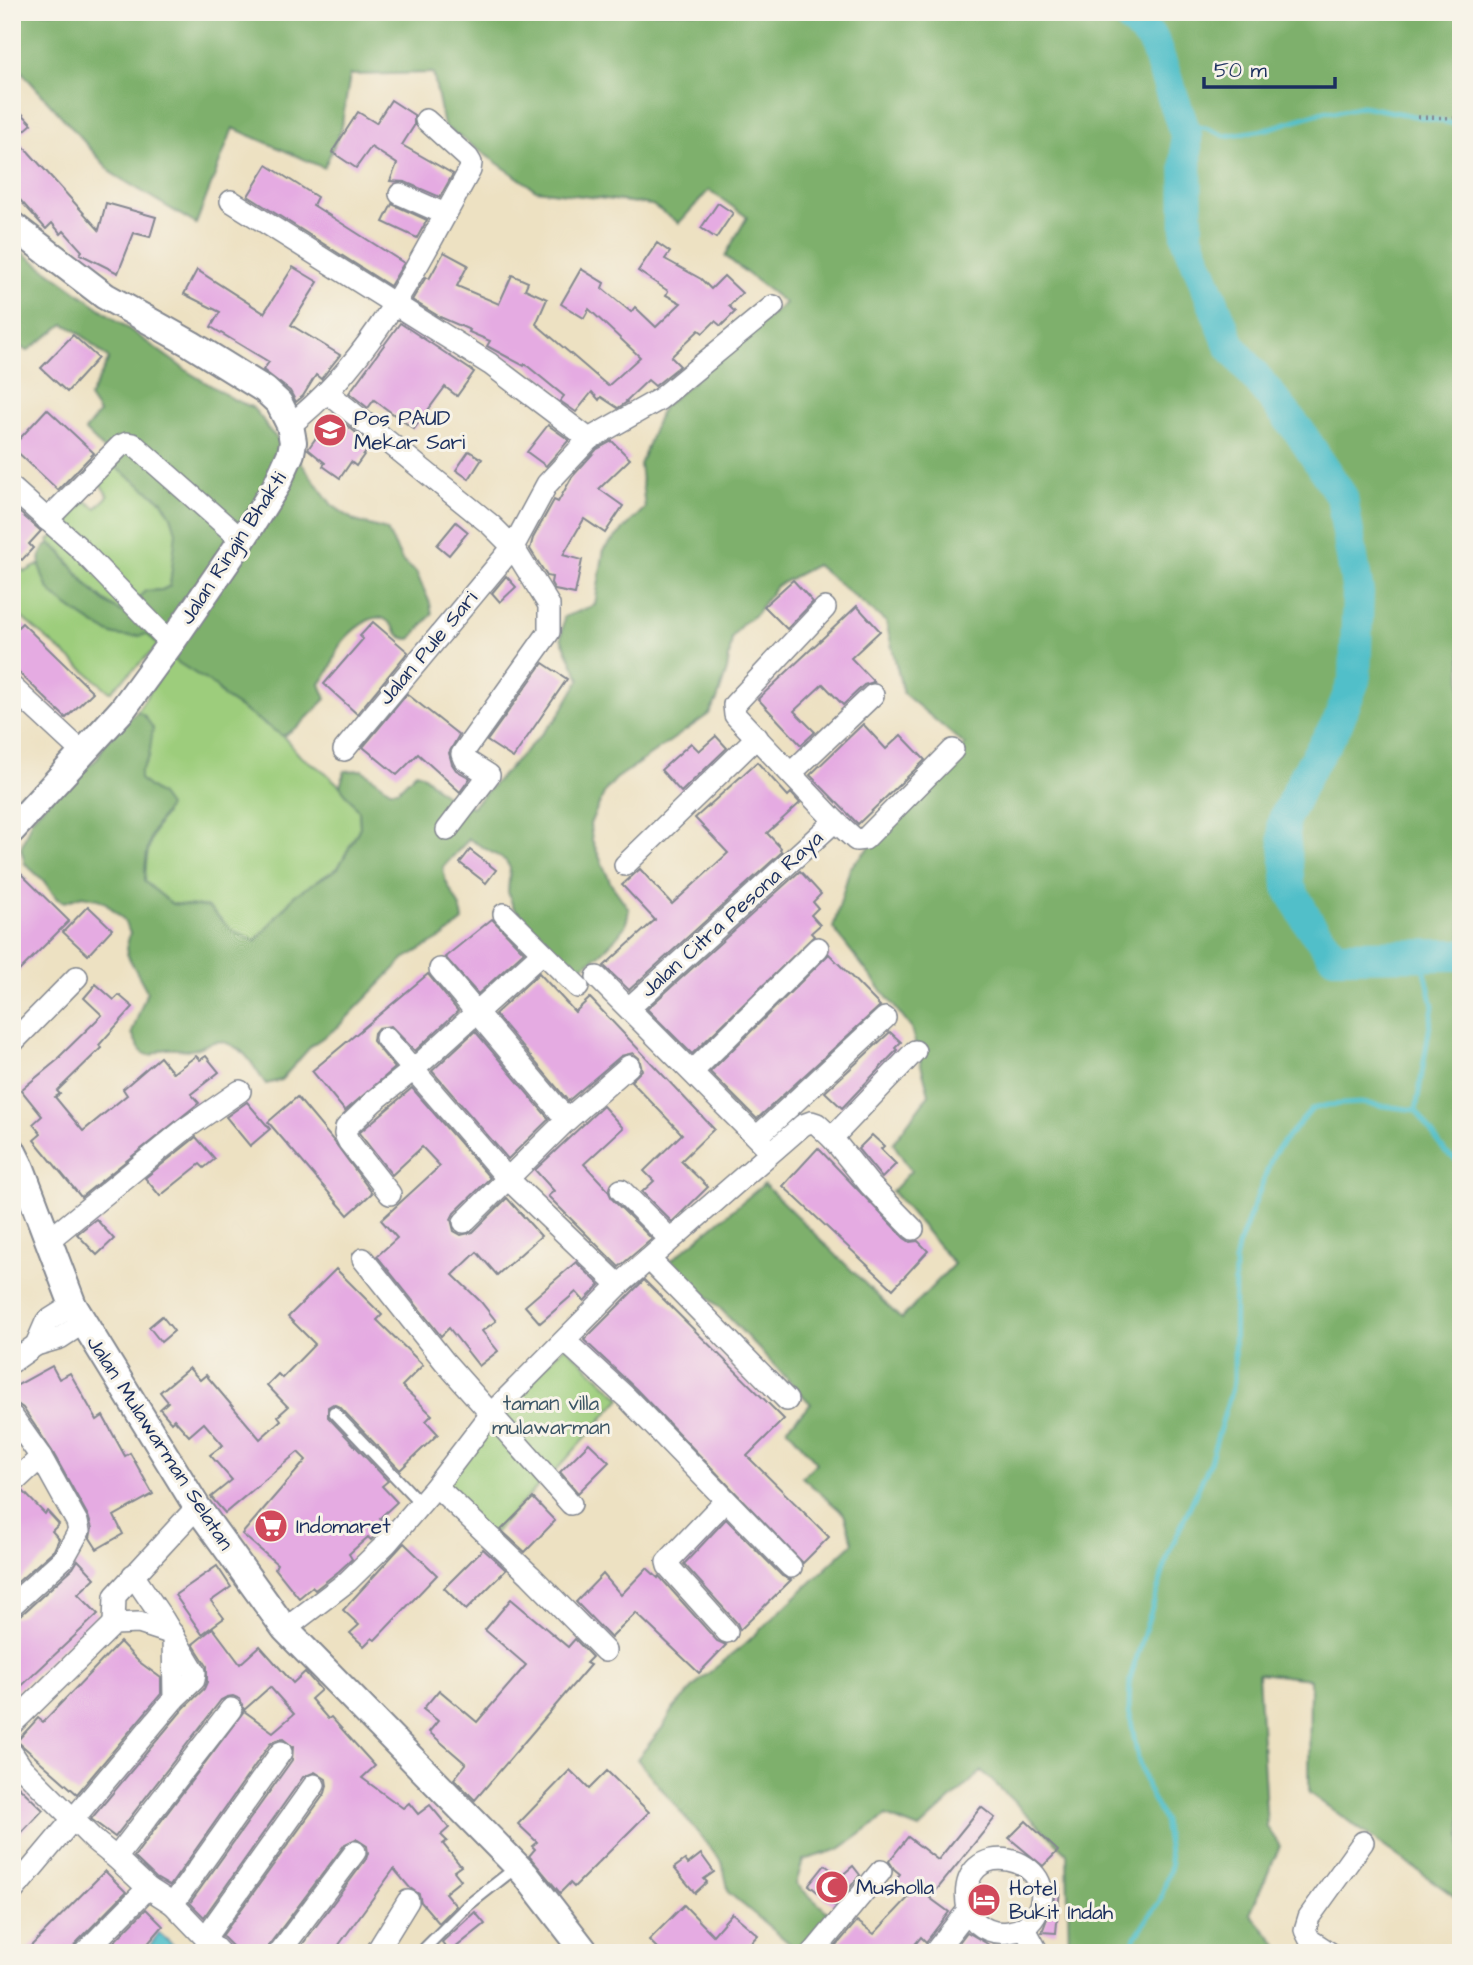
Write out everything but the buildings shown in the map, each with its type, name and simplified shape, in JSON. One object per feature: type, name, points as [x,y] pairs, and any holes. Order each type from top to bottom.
[{"type":"street","points":[[12,225],[105,296],[191,344],[265,390],[279,403],[290,425],[328,393],[361,352],[393,304],[470,170],[471,163],[426,120]]},
{"type":"street","points":[[400,194],[445,214]]},
{"type":"street","points":[[231,201],[490,363],[589,439]]},
{"type":"street","name":"Jalan Pule Sari","points":[[344,750],[513,547],[547,484],[589,439],[660,399],[773,306]]},
{"type":"street","points":[[328,393],[491,525],[513,547],[549,605],[549,632],[462,754],[464,759],[489,775],[447,830]]},
{"type":"street","name":"Jalan Ringin Bhakti","points":[[12,830],[122,710],[242,540],[285,471],[291,453],[290,425]]},
{"type":"street","points":[[47,520],[120,446],[127,443],[133,444],[242,540]]},
{"type":"street","points":[[12,488],[78,547],[171,643]]},
{"type":"street","name":"Jalan Citra Pesona Raya","points":[[825,608],[734,705],[735,715],[856,840],[865,839],[953,750]]},
{"type":"street","points":[[12,687],[83,753]]},
{"type":"street","points":[[791,773],[873,695]]},
{"type":"street","points":[[625,865],[757,737]]},
{"type":"street","name":"Jalan Citra Pesona Raya","points":[[629,1008],[835,821]]},
{"type":"street","points":[[504,914],[578,987]]},
{"type":"street","points":[[693,1071],[818,948]]},
{"type":"street","points":[[390,1194],[345,1134],[350,1123],[542,953]]},
{"type":"street","points":[[440,969],[567,1120]]},
{"type":"street","points":[[12,1043],[77,977]]},
{"type":"street","name":"Jalan Citra Pesona Raya","points":[[597,977],[764,1144]]},
{"type":"street","points":[[285,1629],[348,1581],[387,1543],[436,1486],[491,1414],[619,1285],[670,1239],[886,1018]]},
{"type":"street","points":[[386,1038],[507,1178],[619,1285]]},
{"type":"street","points":[[832,1138],[915,1051]]},
{"type":"street","points":[[464,1222],[567,1120],[629,1066]]},
{"type":"street","points":[[49,1240],[185,1129],[240,1091]]},
{"type":"street","points":[[764,1144],[803,1125],[811,1122],[817,1124],[912,1229]]},
{"type":"street","name":"Jalan Mulawarman Selatan","points":[[12,1150],[78,1314],[197,1507],[285,1629],[518,1866],[586,1953]]},
{"type":"street","points":[[621,1190],[670,1239]]},
{"type":"street","points":[[363,1259],[444,1361],[571,1504]]},
{"type":"street","points":[[649,1259],[787,1400]]},
{"type":"street","points":[[12,1363],[36,1345],[60,1338],[78,1314]]},
{"type":"street","points":[[565,1341],[627,1398],[724,1501],[791,1567]]},
{"type":"street","points":[[12,1416],[41,1458],[78,1522],[79,1531],[64,1558],[12,1605]]},
{"type":"street","points":[[12,1484],[41,1458]]},
{"type":"street","points":[[436,1486],[605,1651]]},
{"type":"street","points":[[724,1501],[667,1562],[727,1632]]},
{"type":"street","points":[[114,1624],[115,1596],[197,1507]]},
{"type":"street","points":[[12,1892],[174,1699],[173,1634],[133,1575]]},
{"type":"street","points":[[12,1724],[114,1624],[139,1623],[173,1634]]},
{"type":"street","points":[[116,1858],[231,1709]]},
{"type":"street","points":[[173,1904],[281,1752]]},
{"type":"street","points":[[16,1766],[148,1888],[173,1904],[213,1945],[314,1785]]},
{"type":"street","points":[[1330,1953],[1310,1940],[1305,1930],[1310,1917],[1363,1842]]},
{"type":"street","points":[[279,1953],[355,1853]]},
{"type":"street","points":[[1007,1858],[1022,1863],[1033,1873],[1040,1886],[1040,1902],[1035,1916],[1024,1927],[1009,1933],[992,1932],[977,1923],[968,1910],[965,1895],[969,1880],[978,1867],[991,1860],[1007,1858]]},
{"type":"street","points":[[813,1953],[881,1871]]},
{"type":"street","points":[[84,1953],[148,1888]]},
{"type":"street","points":[[376,1953],[408,1901]]},
{"type":"street","points":[[934,1953],[968,1910]]},
{"type":"street","points":[[1024,1927],[1038,1953]]},
{"type":"lane","points":[[334,1412],[421,1504]]},
{"type":"lane","points":[[425,1948],[467,1906],[518,1866]]},
{"type":"path","points":[[1418,117],[1461,118]]},
{"type":"green space","points":[[12,12],[1461,12],[1461,1901],[1309,1793],[1310,1679],[1258,1673],[1267,1827],[1280,1846],[1250,1913],[1278,1945],[1276,1953],[1069,1953],[1067,1853],[982,1771],[919,1829],[886,1816],[840,1849],[803,1860],[796,1884],[832,1916],[801,1953],[729,1893],[722,1862],[637,1759],[663,1727],[674,1708],[700,1680],[744,1645],[853,1543],[844,1514],[802,1477],[817,1463],[787,1428],[811,1404],[718,1306],[668,1263],[764,1184],[901,1319],[954,1264],[892,1191],[911,1171],[893,1143],[929,1094],[911,1028],[833,928],[850,868],[965,745],[903,693],[886,622],[816,565],[776,586],[756,614],[742,624],[732,638],[727,670],[717,700],[709,714],[616,779],[605,791],[590,824],[592,840],[611,884],[629,909],[625,926],[594,959],[572,967],[513,907],[508,892],[510,868],[506,861],[469,839],[443,867],[463,921],[443,937],[404,959],[338,1027],[312,1045],[281,1080],[266,1084],[245,1054],[227,1043],[215,1042],[195,1049],[170,1049],[152,1055],[144,1054],[132,1033],[147,991],[128,956],[126,949],[130,933],[123,919],[106,903],[82,896],[65,902],[57,899],[43,880],[25,864],[21,848],[32,818],[61,788],[97,759],[105,743],[137,711],[144,715],[153,728],[149,757],[140,772],[140,780],[160,795],[168,806],[150,839],[145,882],[172,904],[208,907],[233,931],[256,941],[295,895],[338,868],[353,841],[360,827],[359,811],[340,786],[345,771],[362,770],[390,790],[398,790],[416,772],[420,773],[436,788],[472,807],[557,718],[580,679],[561,638],[564,617],[595,605],[604,549],[645,508],[640,465],[662,408],[785,303],[725,256],[747,217],[709,190],[679,223],[652,205],[536,190],[444,126],[433,73],[350,75],[341,130],[324,168],[233,128],[196,224],[113,174],[12,61]]},
{"type":"green space","points":[[12,245],[190,373],[252,407],[267,428],[301,463],[332,505],[355,521],[387,530],[403,562],[416,572],[432,614],[411,639],[399,635],[390,623],[381,618],[374,618],[355,630],[340,645],[331,668],[320,684],[326,699],[300,725],[283,736],[177,662],[147,634],[115,635],[68,607],[48,588],[40,558],[49,544],[60,551],[96,594],[127,614],[145,591],[162,590],[170,586],[176,532],[162,501],[113,465],[116,461],[85,431],[99,413],[89,398],[109,359],[77,331],[64,324],[27,351],[12,342]]},
{"type":"green space","points":[[113,465],[162,501],[177,532],[170,586],[162,590],[145,591],[127,614],[99,596],[48,541],[65,527],[83,499],[96,508],[108,496],[99,482]]},
{"type":"green space","points":[[12,560],[25,572],[40,564],[47,587],[86,618],[147,634],[159,645],[110,692],[15,612],[12,615]]},
{"type":"green space","points":[[172,658],[215,686],[225,698],[283,736],[300,756],[325,772],[340,786],[359,811],[360,827],[338,868],[295,895],[256,941],[232,931],[208,907],[172,904],[145,882],[149,846],[165,814],[153,790],[140,780],[140,772],[149,757],[137,711]]},
{"type":"green space","name":"taman villa mulawarman","points":[[565,1346],[621,1398],[552,1475],[496,1414]]},
{"type":"green space","name":"taman villa mulawarman","points":[[491,1419],[545,1479],[491,1536],[437,1494]]},
{"type":"water","points":[[159,1933],[182,1953],[145,1953]]},
{"type":"waterway","points":[[1124,12],[1153,40],[1186,135],[1187,237],[1230,345],[1299,431],[1342,497],[1358,593],[1355,678],[1337,724],[1307,772],[1283,822],[1289,887],[1310,925],[1334,956],[1461,955]]},
{"type":"waterway","points":[[1182,125],[1206,128],[1225,136],[1264,130],[1325,111],[1337,112],[1362,106],[1461,125]]},
{"type":"waterway","points":[[1421,954],[1433,1006],[1416,1110],[1446,1153],[1461,1163]]},
{"type":"waterway","points":[[1128,1953],[1160,1901],[1171,1866],[1164,1821],[1148,1790],[1138,1759],[1129,1710],[1130,1679],[1170,1550],[1209,1465],[1234,1382],[1235,1262],[1238,1247],[1274,1153],[1312,1109],[1360,1103],[1416,1110]]},
{"type":"place","name":"Pos PAUD Mekar Sari","points":[[330,430]]},
{"type":"place","name":"Indomaret","points":[[271,1526]]},
{"type":"place","name":"Musholla","points":[[832,1887]]},
{"type":"place","name":"Hotel Bukit Indah","points":[[984,1900]]}]
